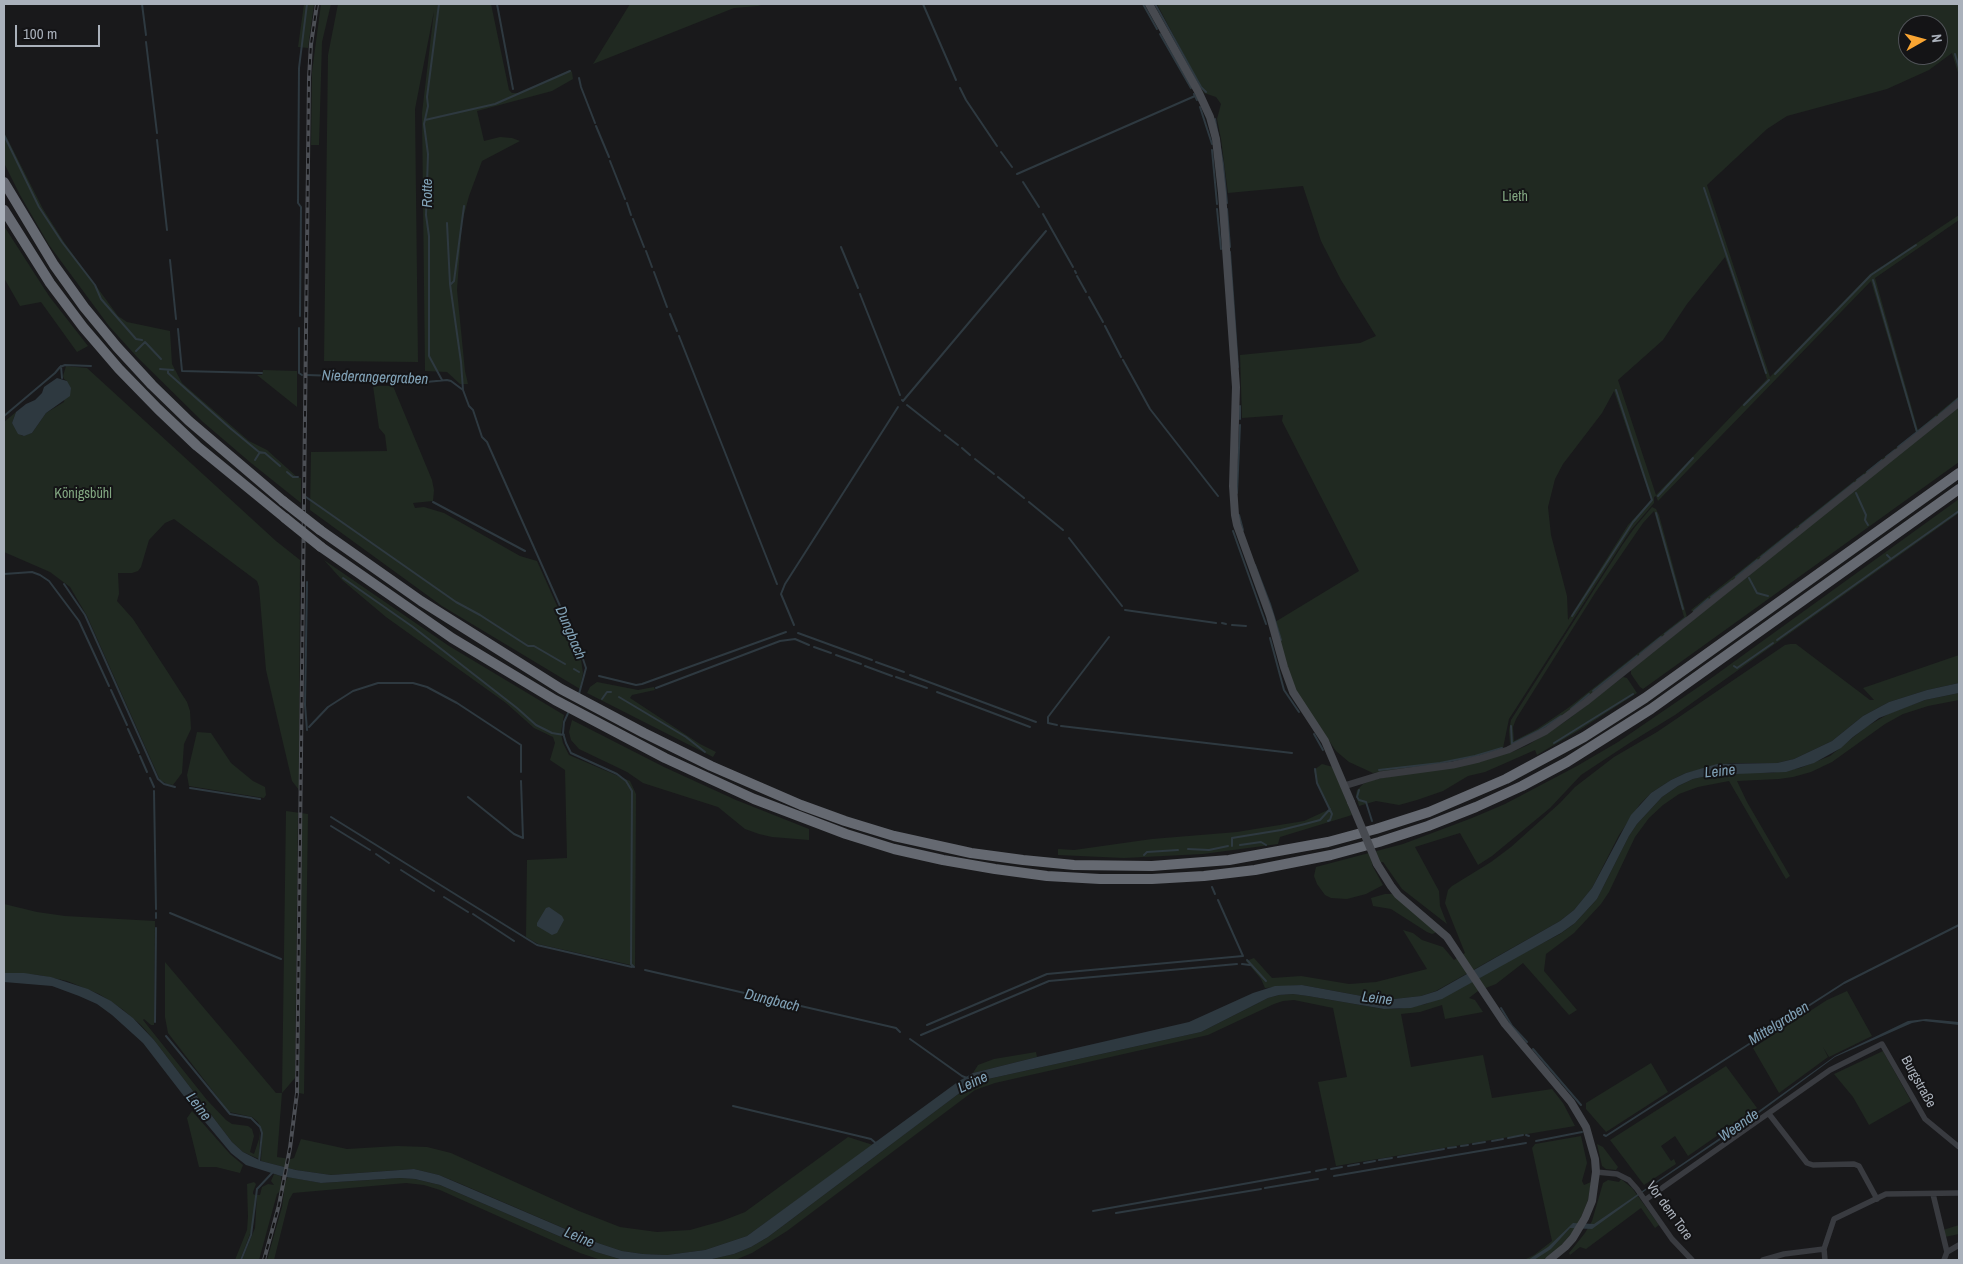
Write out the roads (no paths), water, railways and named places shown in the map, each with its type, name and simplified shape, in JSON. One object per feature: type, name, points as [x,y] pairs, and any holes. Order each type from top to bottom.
[{"type":"highway","points":[[4,182],[54,265],[84,307],[152,385],[189,421],[283,501],[320,530],[421,601],[561,689],[711,766],[801,805],[868,828],[946,848],[997,857],[1048,863],[1126,866],[1204,863],[1279,852],[1352,836],[1429,812],[1481,790],[1558,752],[1645,698],[1959,473]]},
{"type":"highway","points":[[4,210],[50,283],[83,327],[119,369],[158,409],[197,446],[321,547],[439,629],[589,719],[665,758],[754,799],[846,834],[894,849],[943,860],[1021,873],[1100,879],[1178,878],[1230,873],[1281,865],[1355,849],[1428,826],[1491,801],[1552,770],[1611,736],[1666,699],[1959,489]]},
{"type":"main road","points":[[1149,4],[1199,93],[1210,117],[1216,139],[1222,193],[1236,387],[1233,486],[1236,520],[1270,616],[1293,692],[1325,741],[1377,864],[1391,886],[1398,895],[1447,937],[1513,1034],[1578,1110],[1592,1144],[1596,1172],[1592,1200],[1585,1218],[1573,1238],[1548,1260]]},
{"type":"street","points":[[1344,786],[1380,775],[1453,765],[1495,755],[1519,746],[1546,731],[1586,702],[1959,403]]},
{"type":"street","name":"Burgstraße","points":[[1769,1114],[1830,1070],[1882,1044],[1924,1119],[1959,1147]]},
{"type":"street","points":[[1644,1198],[1769,1114],[1807,1163],[1811,1165],[1854,1164],[1859,1166],[1877,1199]]},
{"type":"street","name":"Vor dem Tore","points":[[1596,1172],[1621,1176],[1629,1180],[1644,1198],[1672,1239],[1692,1260]]},
{"type":"street","points":[[1825,1260],[1824,1249],[1834,1219],[1890,1194],[1959,1193]]},
{"type":"street","points":[[1933,1194],[1947,1252],[1944,1260]]},
{"type":"street","points":[[1947,1252],[1959,1245]]},
{"type":"street","points":[[1763,1260],[1784,1254],[1824,1249]]},
{"type":"water","points":[[57,378],[67,381],[71,388],[70,396],[46,413],[32,433],[24,436],[18,434],[12,423],[16,412],[35,400],[42,393],[44,387]]},
{"type":"water","name":"Leine","points":[[1959,683],[1959,693],[1925,700],[1879,718],[1841,748],[1814,763],[1786,772],[1712,775],[1693,779],[1678,786],[1662,797],[1637,824],[1597,899],[1575,923],[1561,933],[1442,999],[1411,1008],[1384,1009],[1293,994],[1279,995],[1268,998],[1201,1032],[988,1079],[961,1092],[768,1237],[734,1254],[708,1260],[623,1260],[596,1252],[440,1185],[415,1179],[400,1178],[321,1183],[281,1176],[246,1165],[231,1153],[143,1043],[112,1015],[97,1004],[52,986],[4,982],[4,973],[24,973],[51,977],[88,989],[111,1001],[133,1018],[154,1040],[232,1142],[243,1152],[261,1161],[296,1170],[331,1175],[414,1169],[439,1175],[598,1243],[622,1251],[667,1255],[705,1250],[747,1236],[959,1081],[973,1073],[1189,1022],[1253,993],[1275,986],[1302,985],[1367,997],[1394,999],[1421,996],[1437,991],[1560,921],[1574,910],[1592,888],[1631,815],[1651,793],[1671,780],[1686,773],[1717,764],[1777,763],[1794,759],[1832,741],[1863,716],[1889,702],[1927,690]]},
{"type":"water","points":[[549,907],[562,916],[564,920],[557,933],[552,935],[537,926],[546,908]]},
{"type":"water","name":"Weende","points":[[1926,1019],[1959,1022],[1959,1025],[1923,1021],[1912,1023],[1835,1057],[1747,1122],[1592,1229],[1570,1228],[1551,1249],[1534,1260],[1528,1260],[1548,1247],[1573,1223],[1594,1224],[1746,1120],[1835,1056],[1908,1021]]},
{"type":"waterway","points":[[142,4],[146,35]]},
{"type":"waterway","points":[[300,316],[301,207],[298,203],[299,68],[307,4]]},
{"type":"waterway","name":"Rotte","points":[[439,4],[427,97],[428,106],[424,124],[428,154],[426,215],[429,236],[429,356],[442,380]]},
{"type":"waterway","points":[[497,4],[513,89]]},
{"type":"waterway","points":[[923,4],[956,80]]},
{"type":"waterway","points":[[1143,4],[1157,29]]},
{"type":"waterway","points":[[1155,4],[1201,87],[1206,92]]},
{"type":"waterway","points":[[1160,34],[1191,88]]},
{"type":"waterway","points":[[146,42],[157,133]]},
{"type":"waterway","points":[[1955,54],[1959,68]]},
{"type":"waterway","points":[[425,120],[495,104],[570,71]]},
{"type":"waterway","points":[[579,78],[595,123]]},
{"type":"waterway","points":[[960,88],[997,146]]},
{"type":"waterway","points":[[1194,94],[1197,100]]},
{"type":"waterway","points":[[1017,174],[1195,96]]},
{"type":"waterway","points":[[1200,107],[1212,144]]},
{"type":"waterway","points":[[1215,119],[1223,164],[1227,203]]},
{"type":"waterway","points":[[596,126],[609,157]]},
{"type":"waterway","points":[[4,135],[39,207],[62,242],[95,285],[101,299],[136,339],[142,340]]},
{"type":"waterway","points":[[157,140],[167,230]]},
{"type":"waterway","points":[[1212,150],[1217,204]]},
{"type":"waterway","points":[[1001,152],[1012,167]]},
{"type":"waterway","points":[[610,161],[625,199]]},
{"type":"waterway","points":[[1023,182],[1039,207]]},
{"type":"waterway","points":[[1704,188],[1766,373]]},
{"type":"waterway","points":[[627,203],[631,215]]},
{"type":"waterway","points":[[451,284],[454,281],[464,206]]},
{"type":"waterway","points":[[1217,209],[1221,249]]},
{"type":"waterway","points":[[1227,209],[1230,247]]},
{"type":"waterway","points":[[1043,214],[1073,267]]},
{"type":"waterway","points":[[633,219],[644,247]]},
{"type":"waterway","points":[[447,223],[450,284],[463,390]]},
{"type":"waterway","points":[[902,400],[1046,231]]},
{"type":"waterway","points":[[1775,374],[1871,275],[1916,245]]},
{"type":"waterway","points":[[841,247],[858,288]]},
{"type":"waterway","points":[[646,251],[652,267]]},
{"type":"waterway","points":[[1230,252],[1238,367]]},
{"type":"waterway","points":[[170,260],[176,319]]},
{"type":"waterway","points":[[654,272],[667,307]]},
{"type":"waterway","points":[[1077,276],[1086,292]]},
{"type":"waterway","points":[[1873,280],[1917,432]]},
{"type":"waterway","points":[[860,294],[900,395]]},
{"type":"waterway","points":[[1089,297],[1103,322]]},
{"type":"waterway","points":[[670,314],[677,331]]},
{"type":"waterway","points":[[1105,326],[1121,357]]},
{"type":"waterway","points":[[299,328],[299,373],[302,375]]},
{"type":"waterway","name":"Niederangergraben","points":[[178,329],[182,371],[262,373]]},
{"type":"waterway","points":[[679,336],[777,584]]},
{"type":"waterway","points":[[136,351],[145,342],[161,359]]},
{"type":"waterway","points":[[1123,360],[1150,409],[1218,496]]},
{"type":"waterway","name":"Niederangergraben","points":[[4,416],[60,367],[65,365],[91,366]]},
{"type":"waterway","points":[[61,366],[62,378]]},
{"type":"waterway","name":"Niederangergraben","points":[[160,369],[173,370]]},
{"type":"waterway","points":[[168,370],[168,373],[230,428],[259,452],[265,453],[280,466]]},
{"type":"waterway","name":"Dungbach","points":[[307,375],[426,382],[447,380],[463,390],[469,406],[473,410],[482,437],[487,442],[581,653],[586,668],[579,694]]},
{"type":"waterway","points":[[1744,405],[1769,380]]},
{"type":"waterway","points":[[1572,616],[1633,522],[1652,500],[1616,390]]},
{"type":"waterway","points":[[1939,415],[1959,398]]},
{"type":"waterway","points":[[907,405],[940,431]]},
{"type":"waterway","points":[[1240,406],[1240,419]]},
{"type":"waterway","points":[[794,625],[781,594],[785,584],[898,407]]},
{"type":"waterway","points":[[1898,447],[1936,417]]},
{"type":"waterway","points":[[1237,493],[1240,425]]},
{"type":"waterway","points":[[945,435],[958,445]]},
{"type":"waterway","points":[[962,448],[970,455]]},
{"type":"waterway","points":[[1886,457],[1895,450]]},
{"type":"waterway","points":[[255,460],[260,452]]},
{"type":"waterway","points":[[1658,496],[1693,458]]},
{"type":"waterway","points":[[975,459],[994,474]]},
{"type":"waterway","points":[[1867,472],[1882,460]]},
{"type":"waterway","points":[[287,472],[293,477],[298,477]]},
{"type":"waterway","points":[[1857,480],[1864,475]]},
{"type":"waterway","points":[[998,477],[1024,498]]},
{"type":"waterway","points":[[1800,526],[1854,483]]},
{"type":"waterway","points":[[1856,493],[1866,515],[1865,520],[1868,525]]},
{"type":"waterway","points":[[306,497],[456,602],[528,646],[534,646],[565,664]]},
{"type":"waterway","points":[[433,502],[525,551]]},
{"type":"waterway","points":[[1029,502],[1063,530]]},
{"type":"waterway","points":[[1887,555],[1891,559],[1959,511]]},
{"type":"waterway","points":[[1656,513],[1683,609]]},
{"type":"waterway","points":[[1239,515],[1243,530]]},
{"type":"waterway","points":[[1761,557],[1796,529]]},
{"type":"waterway","points":[[1233,531],[1266,624]]},
{"type":"waterway","points":[[1069,538],[1122,606]]},
{"type":"waterway","points":[[1777,640],[1891,559]]},
{"type":"waterway","points":[[1736,577],[1757,560]]},
{"type":"waterway","points":[[1255,565],[1281,640]]},
{"type":"waterway","points":[[4,574],[32,572],[49,581],[79,621],[109,686]]},
{"type":"waterway","points":[[343,578],[413,627],[536,725],[552,733],[564,735]]},
{"type":"waterway","points":[[1749,578],[1757,593],[1768,596]]},
{"type":"waterway","points":[[1711,597],[1732,581]]},
{"type":"waterway","points":[[307,582],[305,705],[307,730]]},
{"type":"waterway","points":[[64,584],[85,615],[158,779],[164,784],[175,787]]},
{"type":"waterway","points":[[1694,611],[1708,599]]},
{"type":"waterway","points":[[1125,610],[1216,623]]},
{"type":"waterway","points":[[1665,634],[1686,618]]},
{"type":"waterway","points":[[1222,623],[1226,624]]},
{"type":"waterway","points":[[1232,625],[1246,626]]},
{"type":"waterway","points":[[599,676],[636,685],[642,684],[786,632]]},
{"type":"waterway","points":[[798,633],[872,660]]},
{"type":"waterway","points":[[1057,725],[1048,723],[1048,717],[1109,637]]},
{"type":"waterway","points":[[1640,654],[1661,637]]},
{"type":"waterway","points":[[1270,638],[1284,690],[1299,712]]},
{"type":"waterway","points":[[656,688],[780,641],[795,639],[809,645]]},
{"type":"waterway","points":[[1734,666],[1737,668],[1773,643]]},
{"type":"waterway","points":[[814,647],[831,653]]},
{"type":"waterway","points":[[836,655],[861,664]]},
{"type":"waterway","points":[[1593,691],[1637,656]]},
{"type":"waterway","points":[[876,662],[904,672]]},
{"type":"waterway","points":[[865,666],[892,676]]},
{"type":"waterway","points":[[574,669],[579,672]]},
{"type":"waterway","points":[[910,675],[1036,722]]},
{"type":"waterway","points":[[896,677],[927,688]]},
{"type":"waterway","points":[[309,727],[328,707],[353,691],[378,683],[413,683],[427,687],[457,703],[521,745],[521,772]]},
{"type":"waterway","points":[[111,690],[127,725]]},
{"type":"waterway","points":[[602,699],[607,692],[611,692]]},
{"type":"waterway","points":[[937,692],[1030,727]]},
{"type":"waterway","points":[[1571,709],[1589,694]]},
{"type":"waterway","points":[[1554,743],[1633,694]]},
{"type":"waterway","points":[[619,697],[686,737],[705,752]]},
{"type":"waterway","name":"Dungbach","points":[[569,711],[564,722],[563,733],[571,753],[617,774],[626,781],[632,791],[631,964],[634,967]]},
{"type":"waterway","points":[[1511,726],[1512,744],[1538,731],[1561,716]]},
{"type":"waterway","points":[[1061,726],[1292,753]]},
{"type":"waterway","points":[[128,729],[139,753]]},
{"type":"waterway","points":[[1314,734],[1323,750]]},
{"type":"waterway","points":[[1379,770],[1440,763],[1502,748]]},
{"type":"waterway","points":[[140,756],[147,772]]},
{"type":"waterway","points":[[1315,769],[1317,783],[1332,814],[1328,821]]},
{"type":"waterway","points":[[150,778],[154,787]]},
{"type":"waterway","points":[[468,797],[514,834],[523,838],[521,781]]},
{"type":"waterway","points":[[190,788],[260,799]]},
{"type":"waterway","points":[[1359,790],[1357,797],[1359,800],[1366,802],[1372,821]]},
{"type":"waterway","points":[[154,791],[156,909]]},
{"type":"waterway","points":[[1232,846],[1232,838],[1281,830],[1320,820],[1330,809]]},
{"type":"waterway","points":[[331,817],[537,945],[632,967]]},
{"type":"waterway","points":[[331,826],[370,850]]},
{"type":"waterway","points":[[1240,845],[1261,842],[1266,845]]},
{"type":"waterway","points":[[1188,849],[1209,850],[1228,846]]},
{"type":"waterway","points":[[1144,855],[1147,852],[1178,850]]},
{"type":"waterway","points":[[376,854],[389,863]]},
{"type":"waterway","points":[[401,870],[434,891]]},
{"type":"waterway","points":[[1212,887],[1215,894]]},
{"type":"waterway","points":[[444,897],[468,912]]},
{"type":"waterway","points":[[927,1025],[1047,974],[1243,956],[1218,900]]},
{"type":"waterway","points":[[156,913],[156,918]]},
{"type":"waterway","points":[[170,913],[281,959]]},
{"type":"waterway","points":[[473,914],[514,941]]},
{"type":"waterway","name":"Mittelgraben","points":[[1604,1135],[1606,1136],[1844,983],[1959,925]]},
{"type":"waterway","points":[[155,1022],[156,928]]},
{"type":"waterway","points":[[1247,960],[1266,981]]},
{"type":"waterway","points":[[921,1035],[1049,981],[1237,964]]},
{"type":"waterway","points":[[1242,964],[1250,965]]},
{"type":"waterway","name":"Dungbach","points":[[645,970],[896,1028],[900,1032]]},
{"type":"waterway","points":[[1501,1008],[1512,1026],[1527,1042]]},
{"type":"waterway","points":[[166,1036],[230,1114],[251,1118],[260,1127],[262,1133],[259,1162]]},
{"type":"waterway","name":"Dungbach","points":[[910,1039],[967,1078]]},
{"type":"waterway","points":[[1533,1049],[1581,1105]]},
{"type":"waterway","points":[[733,1106],[871,1139],[878,1145]]},
{"type":"waterway","points":[[1536,1141],[1582,1132]]},
{"type":"waterway","points":[[1508,1138],[1523,1135]]},
{"type":"waterway","points":[[1492,1141],[1503,1139]]},
{"type":"waterway","points":[[1473,1144],[1485,1142]]},
{"type":"waterway","points":[[1334,1176],[1526,1143]]},
{"type":"waterway","points":[[1461,1146],[1468,1145]]},
{"type":"waterway","points":[[1448,1148],[1456,1147]]},
{"type":"waterway","points":[[1398,1157],[1444,1149]]},
{"type":"waterway","points":[[1379,1160],[1392,1158]]},
{"type":"waterway","points":[[1364,1163],[1375,1161]]},
{"type":"waterway","points":[[1348,1166],[1359,1164]]},
{"type":"waterway","points":[[1331,1169],[1342,1167]]},
{"type":"waterway","points":[[1316,1171],[1326,1169]]},
{"type":"waterway","points":[[241,1260],[251,1235],[257,1189],[273,1172]]},
{"type":"waterway","points":[[1093,1211],[1310,1172]]},
{"type":"waterway","points":[[1265,1188],[1318,1179]]},
{"type":"waterway","points":[[1116,1213],[1261,1189]]},
{"type":"railway","points":[[264,1260],[279,1205],[290,1148],[297,1093],[309,78],[311,44],[317,4]]},
{"type":"park label","name":"Lieth","points":[[1515,197]]},
{"type":"park label","name":"Königsbühl","points":[[83,494]]}]
